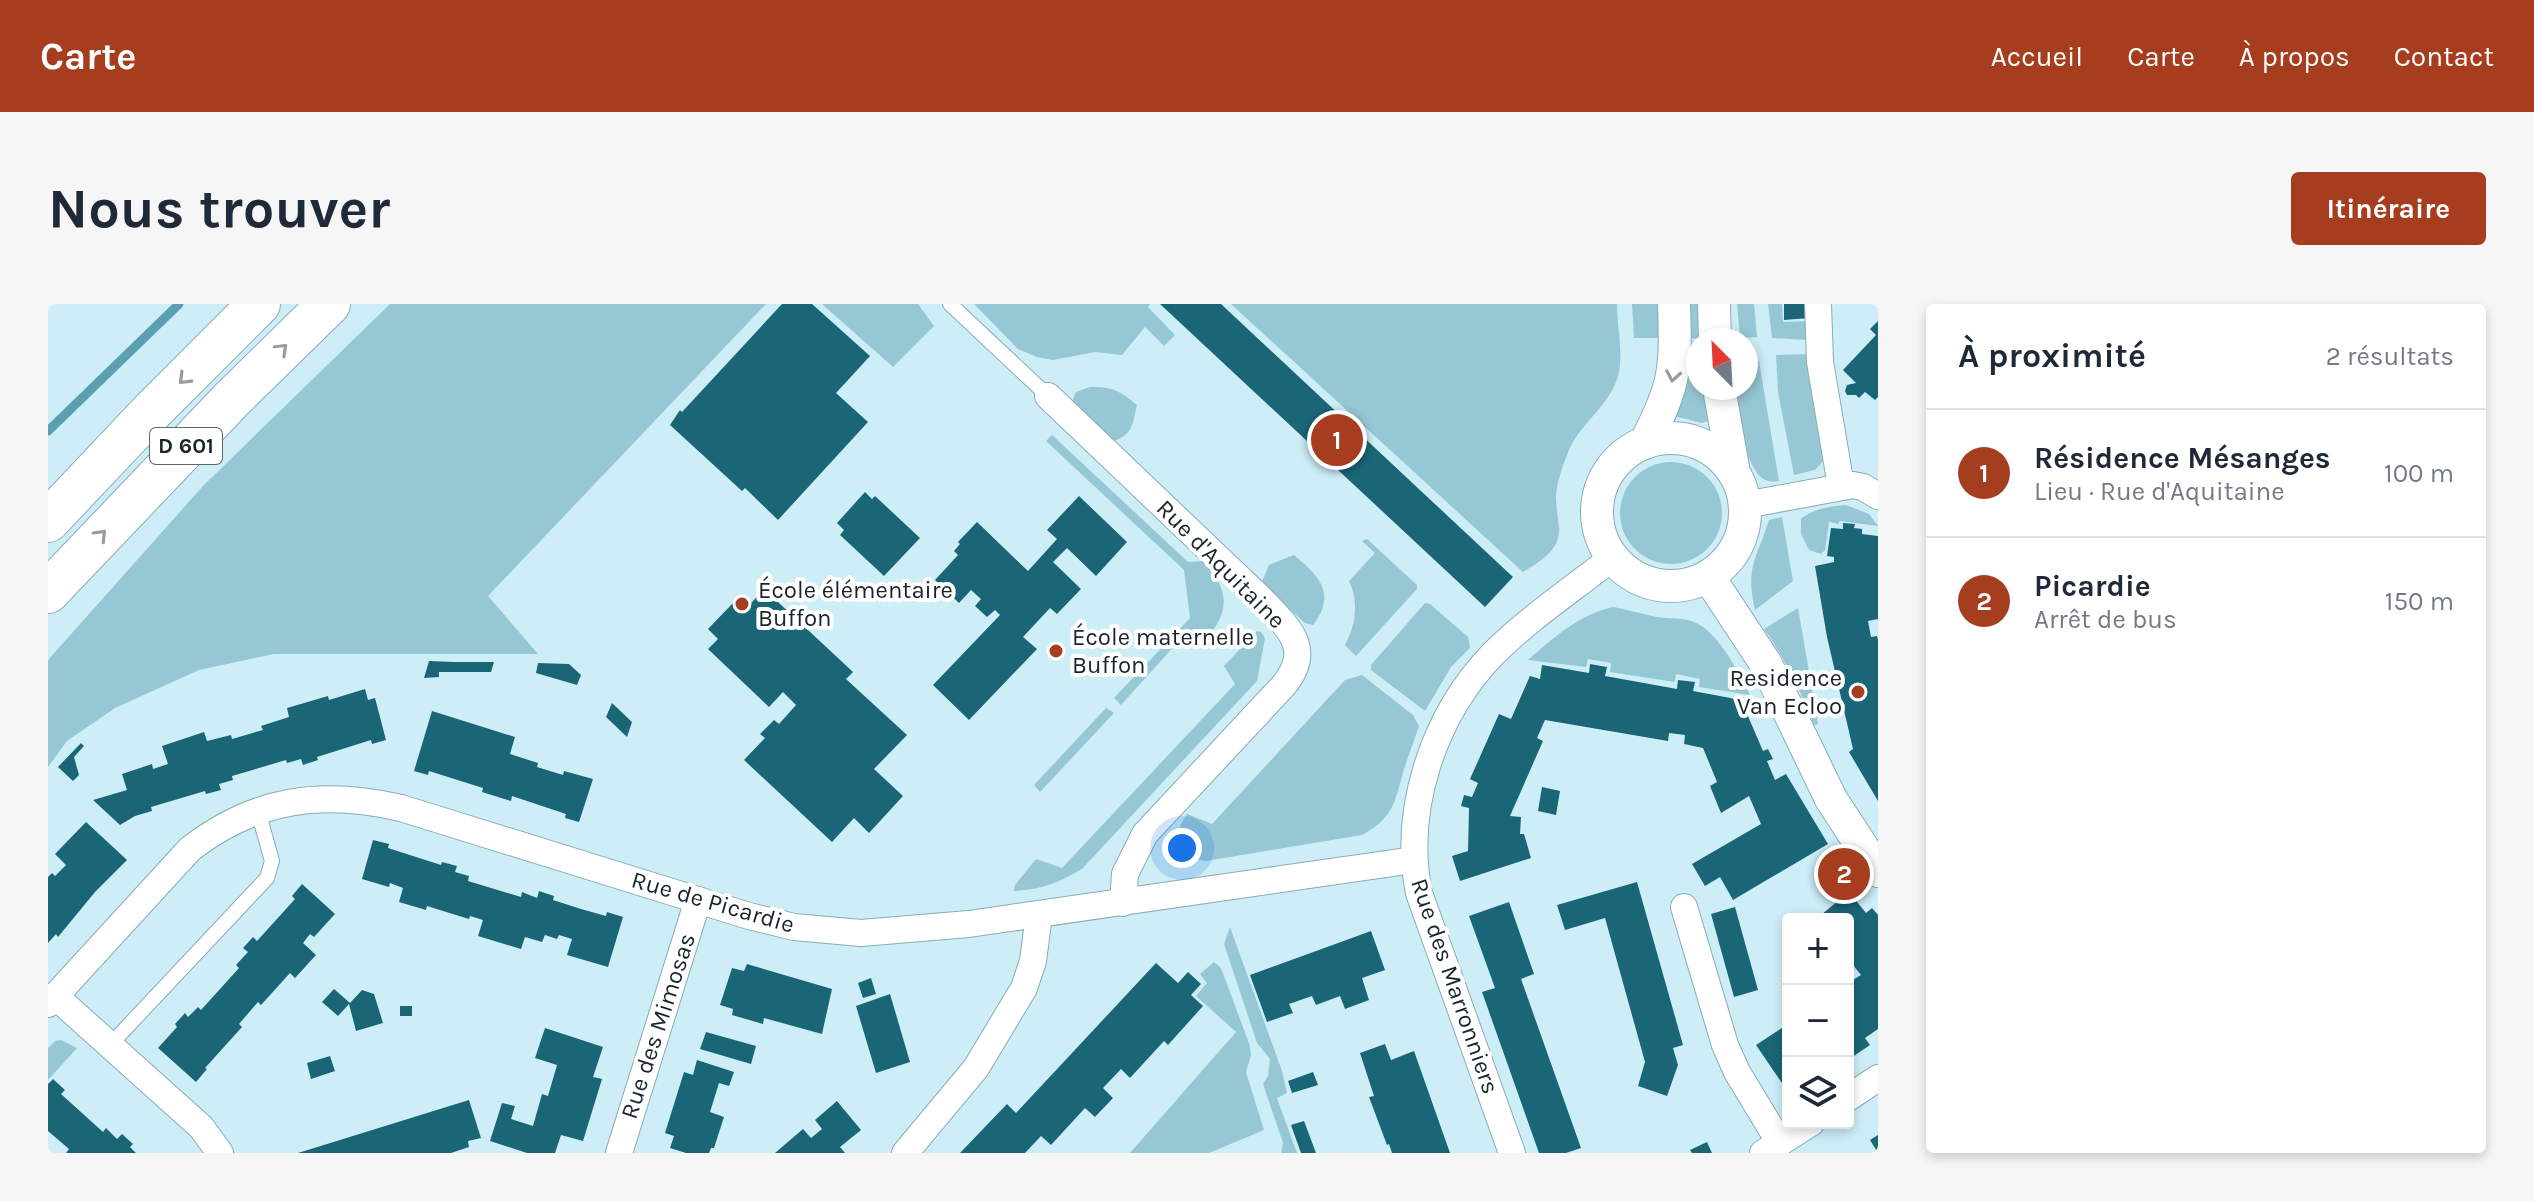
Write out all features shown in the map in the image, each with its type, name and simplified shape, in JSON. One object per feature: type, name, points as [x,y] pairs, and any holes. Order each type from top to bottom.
[{"type":"main road","name":"D 601","points":[[48,521],[259,304]]},
{"type":"main road","name":"D 601","points":[[48,592],[231,400],[329,304]]},
{"type":"street","points":[[1645,443],[1663,411],[1672,386],[1675,362],[1674,304]]},
{"type":"street","points":[[1714,304],[1715,328]]},
{"type":"street","points":[[1818,304],[1820,362],[1841,486]]},
{"type":"street","name":"Rue d'Aquitaine","points":[[1048,396],[1262,600],[1286,626],[1298,649],[1297,667],[1284,685],[1145,834],[1125,874],[1123,903]]},
{"type":"street","points":[[1721,400],[1734,473],[1745,505],[1743,530],[1728,560],[1708,576],[1684,585],[1657,584],[1633,575],[1613,557],[1604,543],[1599,526],[1600,492],[1617,462],[1645,443],[1670,438],[1695,442],[1718,454],[1734,473]]},
{"type":"street","points":[[1745,505],[1841,486],[1863,487],[1878,496]]},
{"type":"street","name":"Rue des Marronniers","points":[[1512,1153],[1419,893],[1414,860],[1422,785],[1437,739],[1457,701],[1482,667],[1505,643],[1613,557]]},
{"type":"street","points":[[1708,576],[1766,664],[1831,799],[1878,871]]},
{"type":"street","name":"Rue de Picardie","points":[[52,1000],[190,849],[211,834],[258,811],[320,799],[373,802],[401,808],[772,922],[850,933],[913,931],[1039,915],[1414,860]]},
{"type":"street","name":"Rue des Mimosas","points":[[619,1153],[698,900]]},
{"type":"street","points":[[1684,907],[1725,1045],[1771,1148],[1801,1129]]},
{"type":"street","points":[[905,1153],[976,1068],[1024,988],[1033,961],[1039,915]]},
{"type":"street","points":[[52,1000],[110,1045],[201,1127],[220,1153]]},
{"type":"street","points":[[1854,1094],[1878,1078]]},
{"type":"lane","points":[[950,304],[1048,396]]},
{"type":"lane","points":[[110,1045],[267,878],[272,861],[258,811]]},
{"type":"shaded area","points":[[390,304],[766,304],[488,596],[538,654],[274,654],[199,670],[115,708],[67,741],[48,767],[48,660],[203,486]]},
{"type":"shaded area","points":[[822,304],[918,304],[934,326],[893,367]]},
{"type":"shaded area","points":[[974,304],[1150,304],[1148,307],[1175,335],[1164,346],[1145,327],[1122,355],[1095,352],[1053,360],[1018,349]]},
{"type":"shaded area","points":[[1231,304],[1617,304],[1619,372],[1609,395],[1579,433],[1565,460],[1556,500],[1559,535],[1553,549],[1523,572]]},
{"type":"shaded area","points":[[1632,304],[1666,304],[1668,338],[1634,338]]},
{"type":"shaded area","points":[[1683,304],[1704,304],[1705,328],[1686,328],[1684,338]]},
{"type":"shaded area","points":[[1737,304],[1754,304],[1756,328],[1739,328]]},
{"type":"shaded area","points":[[1768,304],[1782,304],[1783,322],[1809,321],[1807,340],[1772,338]]},
{"type":"shaded area","points":[[1808,354],[1825,459],[1815,470],[1794,475],[1778,392],[1776,355]]},
{"type":"shaded area","points":[[1685,359],[1686,400],[1710,400],[1711,420],[1702,423],[1674,416]]},
{"type":"shaded area","points":[[1759,361],[1779,481],[1761,477],[1740,436],[1728,400],[1758,400]]},
{"type":"shaded area","points":[[1090,387],[1115,390],[1137,405],[1128,433],[1111,442],[1072,402],[1076,392]]},
{"type":"shaded area","points":[[1052,435],[1188,562],[1204,561],[1220,584],[1223,595],[1224,605],[1217,625],[1199,647],[1177,643],[1121,705],[1114,698],[1190,618],[1184,570],[1046,441]]},
{"type":"shaded area","points":[[1671,462],[1690,466],[1707,477],[1718,494],[1722,513],[1718,532],[1707,549],[1690,560],[1671,564],[1652,560],[1635,549],[1624,532],[1620,513],[1624,494],[1635,477],[1652,466]]},
{"type":"shaded area","points":[[1846,505],[1869,514],[1878,526],[1829,522],[1825,550],[1821,554],[1809,550],[1801,534],[1801,519],[1816,510]]},
{"type":"shaded area","points":[[1782,517],[1793,581],[1755,610],[1751,583],[1754,563],[1769,520]]},
{"type":"shaded area","points":[[1367,539],[1417,585],[1417,589],[1356,656],[1345,645],[1355,613],[1349,581],[1375,553],[1362,541]]},
{"type":"shaded area","points":[[1294,555],[1311,570],[1322,586],[1324,604],[1313,625],[1305,623],[1261,584],[1269,565]]},
{"type":"shaded area","points":[[1425,603],[1468,637],[1470,648],[1451,667],[1425,711],[1371,670],[1371,665]]},
{"type":"shaded area","points":[[1614,607],[1657,617],[1685,619],[1703,627],[1727,654],[1750,695],[1699,687],[1700,679],[1676,674],[1675,682],[1610,672],[1611,663],[1588,659],[1586,667],[1528,660],[1579,621]]},
{"type":"shaded area","points":[[1798,608],[1818,724],[1814,725],[1792,676],[1764,629]]},
{"type":"shaded area","points":[[1257,631],[1265,638],[1257,681],[1082,869],[1050,884],[1014,891],[1015,885],[1036,859],[1062,868],[1235,684],[1224,666]]},
{"type":"shaded area","points":[[1362,675],[1413,715],[1419,726],[1392,808],[1381,822],[1362,835],[1206,861],[1182,851],[1178,845],[1178,831],[1187,814],[1212,824],[1345,680]]},
{"type":"shaded area","points":[[1106,708],[1114,713],[1040,792],[1034,785]]},
{"type":"shaded area","points":[[1230,927],[1282,1071],[1287,1093],[1277,1098],[1297,1153],[1281,1153],[1283,1143],[1263,1084],[1268,1076],[1270,1059],[1257,1043],[1224,944]]},
{"type":"shaded area","points":[[1214,962],[1221,968],[1250,1046],[1246,1072],[1264,1130],[1209,1153],[1130,1153],[1236,1032],[1196,996],[1207,983],[1200,974]]},
{"type":"shaded area","points":[[61,1040],[77,1048],[48,1080],[48,1048]]},
{"type":"building","points":[[782,304],[812,304],[870,356],[836,393],[868,422],[778,520],[670,425],[680,410],[682,412]]},
{"type":"building","points":[[1160,304],[1221,304],[1513,577],[1485,607]]},
{"type":"building","points":[[1784,304],[1808,304],[1809,318],[1784,320]]},
{"type":"building","points":[[1878,321],[1878,397],[1875,400],[1865,392],[1859,398],[1847,395],[1847,385],[1856,383],[1843,370],[1876,335],[1870,329]]},
{"type":"building","points":[[865,492],[872,499],[875,496],[920,538],[884,576],[840,535],[844,530],[837,523]]},
{"type":"building","points":[[1079,496],[1127,542],[1096,576],[1067,548],[1053,562],[1081,589],[1057,614],[1050,608],[1023,637],[1037,649],[969,720],[933,685],[1000,615],[995,610],[987,617],[975,606],[981,599],[971,590],[959,603],[935,580],[958,555],[954,551],[960,544],[958,542],[977,522],[1028,571],[1057,539],[1047,530]]},
{"type":"building","name":"Residence Van Ecloo","points":[[1843,523],[1855,524],[1854,528],[1862,529],[1862,534],[1878,536],[1878,619],[1868,621],[1871,637],[1877,636],[1878,640],[1878,801],[1849,752],[1853,749],[1827,637],[1815,566],[1834,562],[1834,557],[1827,556],[1831,528],[1843,529]]},
{"type":"building","points":[[764,589],[853,672],[846,679],[907,735],[874,769],[903,796],[869,833],[854,818],[832,842],[744,760],[765,738],[760,734],[774,720],[779,724],[796,705],[783,692],[769,707],[708,649],[718,639],[708,629],[733,603],[743,612]]},
{"type":"building","points":[[429,661],[494,662],[491,672],[439,672],[439,677],[424,678]]},
{"type":"building","points":[[538,663],[569,664],[581,675],[577,685],[536,673]]},
{"type":"building","points":[[1590,664],[1607,667],[1605,676],[1677,689],[1678,680],[1695,682],[1693,691],[1741,700],[1763,751],[1768,749],[1773,759],[1767,761],[1775,780],[1786,774],[1828,844],[1733,900],[1720,877],[1705,886],[1692,864],[1761,824],[1749,796],[1721,813],[1710,786],[1717,782],[1703,748],[1684,744],[1685,735],[1669,733],[1668,741],[1545,720],[1537,738],[1543,741],[1510,816],[1521,817],[1520,834],[1524,834],[1531,858],[1460,881],[1452,856],[1468,851],[1469,808],[1461,806],[1464,795],[1472,797],[1478,783],[1470,779],[1499,714],[1511,719],[1530,676],[1540,679],[1542,665],[1589,673]]},
{"type":"building","points":[[365,689],[368,700],[375,698],[386,740],[372,744],[371,740],[317,757],[318,760],[303,765],[301,759],[287,763],[286,760],[232,776],[233,780],[219,784],[221,790],[206,794],[205,791],[151,807],[152,811],[120,825],[93,800],[127,790],[122,774],[152,764],[153,769],[168,764],[162,746],[204,732],[207,741],[231,735],[232,739],[263,730],[261,726],[289,717],[287,708]]},
{"type":"building","points":[[612,703],[632,722],[627,737],[606,717]]},
{"type":"building","points":[[432,711],[515,737],[510,754],[538,763],[537,767],[593,779],[579,822],[565,818],[566,814],[512,796],[511,801],[482,792],[483,788],[429,771],[428,775],[414,771]]},
{"type":"building","points":[[81,743],[84,746],[74,757],[79,775],[73,781],[58,767]]},
{"type":"building","points":[[1542,787],[1560,791],[1556,815],[1538,811]]},
{"type":"building","points":[[86,822],[127,860],[95,892],[58,937],[56,934],[48,943],[48,877],[52,873],[55,876],[66,865],[55,854]]},
{"type":"building","points":[[373,840],[441,865],[442,862],[457,866],[455,872],[469,876],[468,881],[521,897],[522,892],[537,898],[539,891],[554,896],[553,900],[581,909],[623,917],[608,967],[567,955],[572,939],[545,935],[542,942],[525,937],[521,949],[478,936],[483,920],[399,902],[403,888],[362,879]]},
{"type":"building","points":[[1637,882],[1683,1045],[1673,1048],[1678,1065],[1667,1096],[1638,1086],[1645,1062],[1605,918],[1565,930],[1557,905]]},
{"type":"building","points":[[302,884],[335,914],[314,937],[310,934],[303,943],[316,955],[295,978],[290,973],[261,1005],[258,1002],[239,1024],[242,1027],[196,1082],[158,1048],[185,1013],[188,1017],[198,1007],[201,1010],[239,968],[236,965],[248,952],[243,948],[253,937],[257,941],[295,899],[292,896]]},
{"type":"building","points":[[1849,892],[1866,913],[1872,908],[1878,915],[1878,1029],[1865,1038],[1870,1045],[1854,1056],[1854,979],[1861,975],[1854,966],[1854,913],[1823,913]]},
{"type":"building","points":[[1509,902],[1534,974],[1521,979],[1581,1148],[1566,1153],[1539,1153],[1482,992],[1495,988],[1469,916]]},
{"type":"building","points":[[1735,907],[1758,990],[1734,997],[1711,914]]},
{"type":"building","points":[[1371,931],[1385,970],[1362,978],[1369,1000],[1345,1009],[1340,996],[1316,1005],[1312,996],[1289,1004],[1293,1013],[1267,1022],[1250,975]]},
{"type":"building","points":[[1156,963],[1178,983],[1188,972],[1201,984],[1191,995],[1203,1006],[1168,1045],[1164,1041],[1130,1078],[1121,1069],[1103,1088],[1113,1098],[1095,1117],[1085,1108],[1051,1145],[1041,1136],[1025,1153],[960,1153],[1007,1104],[1016,1113]]},
{"type":"building","points":[[747,964],[832,989],[822,1034],[764,1018],[763,1024],[732,1015],[733,1009],[720,1005],[732,968],[744,971]]},
{"type":"building","points":[[871,978],[876,994],[863,998],[858,983]]},
{"type":"building","points":[[334,989],[350,1003],[362,990],[374,994],[383,1023],[356,1031],[349,1004],[338,1016],[322,1002]]},
{"type":"building","points":[[890,994],[910,1062],[876,1073],[856,1006]]},
{"type":"building","points":[[400,1006],[412,1006],[412,1016],[400,1016]]},
{"type":"building","points":[[545,1028],[603,1047],[593,1077],[602,1079],[583,1141],[561,1135],[555,1153],[527,1153],[490,1141],[502,1103],[515,1106],[511,1119],[533,1126],[542,1094],[548,1096],[557,1065],[535,1058]]},
{"type":"building","points":[[1782,1028],[1782,1083],[1756,1045]]},
{"type":"building","points":[[706,1032],[756,1046],[751,1064],[700,1049]]},
{"type":"building","points":[[1385,1044],[1391,1060],[1414,1051],[1450,1153],[1392,1153],[1387,1145],[1369,1097],[1374,1096],[1360,1053]]},
{"type":"building","points":[[330,1056],[335,1071],[311,1079],[307,1063]]},
{"type":"building","points":[[697,1060],[734,1072],[729,1086],[719,1083],[710,1112],[724,1117],[714,1148],[709,1153],[686,1153],[670,1148],[674,1136],[665,1133],[684,1072],[693,1075]]},
{"type":"building","points":[[1313,1072],[1318,1085],[1292,1093],[1288,1081]]},
{"type":"building","points":[[53,1079],[65,1090],[61,1094],[103,1132],[106,1128],[117,1139],[122,1134],[133,1144],[130,1147],[136,1153],[66,1153],[69,1149],[48,1131],[48,1084]]},
{"type":"building","points":[[469,1100],[481,1138],[468,1141],[469,1147],[451,1153],[298,1153]]},
{"type":"building","points":[[837,1101],[861,1130],[840,1147],[845,1153],[775,1153],[803,1129],[811,1138],[822,1129],[815,1120]]},
{"type":"building","points":[[1304,1121],[1316,1153],[1301,1153],[1291,1125]]},
{"type":"building","points":[[1878,1135],[1878,1153],[1870,1140]]},
{"type":"building","points":[[1707,1142],[1712,1153],[1692,1153],[1690,1150]]},
{"type":"waterway","points":[[48,431],[179,304]]},
{"type":"place","name":"Résidence Mésanges","points":[[1337,440]]},
{"type":"place","name":"École élémentaire Buffon","points":[[742,604]]},
{"type":"place","name":"École maternelle Buffon","points":[[1056,651]]},
{"type":"place","name":"Residence Van Ecloo","points":[[1858,692]]},
{"type":"place","name":"Picardie","points":[[1844,874]]}]
